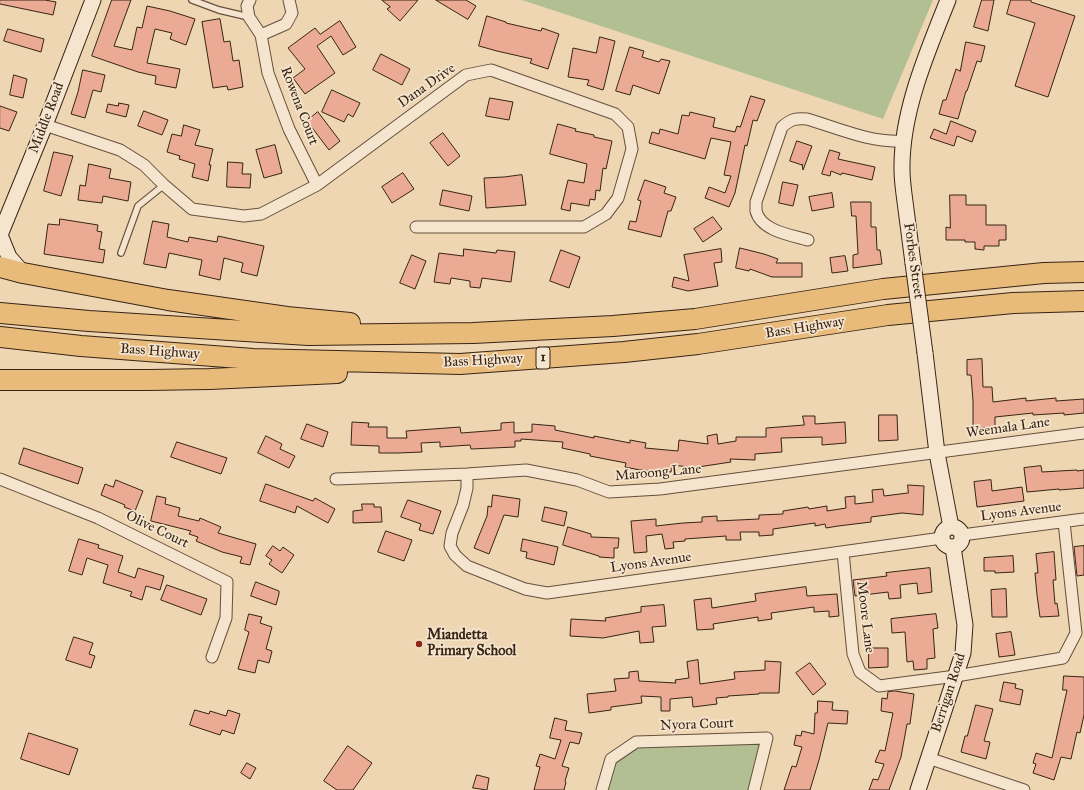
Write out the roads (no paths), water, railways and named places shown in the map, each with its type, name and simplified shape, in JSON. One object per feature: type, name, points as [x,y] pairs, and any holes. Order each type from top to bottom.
[{"type":"highway","points":[[0,267],[23,273],[168,300],[287,318],[473,333]]},
{"type":"highway","name":"Bass Highway","points":[[0,312],[89,321],[308,335],[473,333],[612,326],[695,319],[883,289],[1044,272],[1084,272]]},
{"type":"highway","name":"Bass Highway","points":[[0,337],[82,346],[253,359],[460,364],[624,352],[698,344],[888,315],[1013,303],[1084,300]]},
{"type":"highway","points":[[0,380],[148,380],[225,378],[353,372],[460,364]]},
{"type":"street","name":"Middle Road","points":[[0,235],[45,125],[93,0]]},
{"type":"street","points":[[249,17],[247,6],[250,0]]},
{"type":"street","points":[[261,35],[286,24],[292,13],[289,0]]},
{"type":"street","name":"Forbes Street","points":[[948,0],[925,59],[910,108],[903,141],[902,170],[906,216],[937,453],[952,537]]},
{"type":"street","name":"Rowena Court","points":[[249,17],[261,35],[268,73],[286,122],[317,184]]},
{"type":"street","name":"Dana Drive","points":[[45,125],[120,150],[144,165],[164,185],[192,208],[244,216],[261,214],[317,184],[466,75],[491,70],[615,114],[628,127],[632,149],[618,198],[606,214],[584,227],[416,227]]},
{"type":"street","points":[[808,240],[770,228],[761,221],[756,212],[756,202],[782,127],[789,121],[798,118],[807,119],[873,140],[892,142],[903,141]]},
{"type":"street","points":[[0,235],[9,257],[23,273]]},
{"type":"street","name":"Weemala Lane","points":[[937,453],[1084,433]]},
{"type":"street","name":"Maroong Lane","points":[[336,479],[467,474],[526,470],[578,480],[609,492],[660,490],[937,453]]},
{"type":"street","name":"Lyons Avenue","points":[[467,474],[467,488],[463,505],[452,533],[450,546],[455,555],[467,566],[526,589],[547,593],[1084,519]]},
{"type":"street","name":"Olive Court","points":[[0,479],[98,518],[227,582],[226,618],[212,657]]},
{"type":"street","name":"Moore Lane","points":[[843,552],[853,654],[860,672],[879,686],[956,676],[1063,658],[1076,633],[1064,522]]},
{"type":"street","name":"Berrigan Road","points":[[918,790],[963,654],[965,625],[952,537]]},
{"type":"street","name":"Nyora Court","points":[[602,790],[611,759],[636,742],[767,738],[754,790]]},
{"type":"street","points":[[928,758],[1024,790]]},
{"type":"lane","points":[[192,0],[219,10],[249,17]]},
{"type":"lane","points":[[121,253],[138,206],[164,185]]},
{"type":"place","name":"Miandetta Primary School","points":[[419,644]]}]
